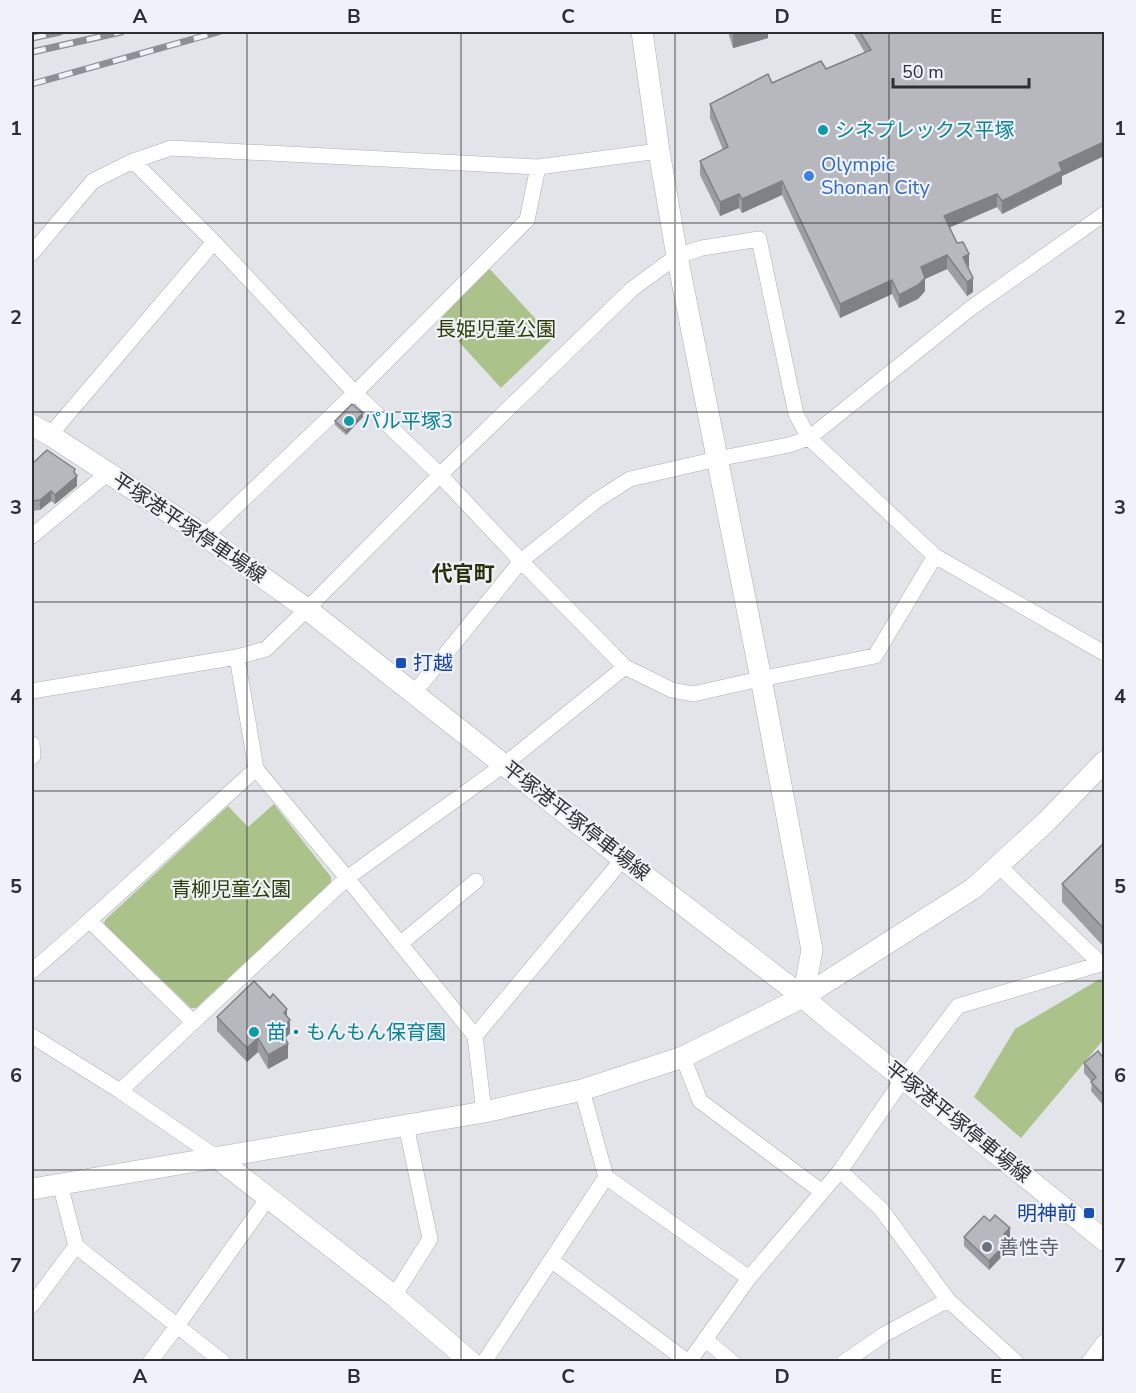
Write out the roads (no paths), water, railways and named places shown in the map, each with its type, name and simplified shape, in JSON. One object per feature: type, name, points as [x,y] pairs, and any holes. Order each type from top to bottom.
[{"type":"street","points":[[642,32],[677,256],[812,950],[803,997]]},
{"type":"street","points":[[32,254],[93,181],[133,161],[171,148],[538,167],[659,151]]},
{"type":"street","points":[[133,161],[214,242],[354,393],[440,475],[625,667],[672,690],[693,694],[875,656],[935,556]]},
{"type":"street","points":[[205,536],[354,393],[527,220],[538,167]]},
{"type":"street","points":[[414,693],[521,561],[597,500],[630,479],[809,438],[970,308],[1104,214]]},
{"type":"street","points":[[32,691],[237,657],[266,649],[440,475],[632,289],[677,256],[702,248],[759,239],[796,414],[809,438],[935,556],[1104,652]]},
{"type":"street","points":[[50,435],[214,242]]},
{"type":"street","name":"平塚港平塚停車場線","points":[[32,425],[205,536],[307,609],[623,859],[803,997],[1104,1240]]},
{"type":"street","points":[[32,536],[108,473]]},
{"type":"street","points":[[237,657],[256,769],[475,1036],[484,1112]]},
{"type":"street","points":[[120,1091],[347,878],[505,764],[625,667]]},
{"type":"street","points":[[32,744],[32,757]]},
{"type":"street","points":[[32,971],[256,769]]},
{"type":"street","points":[[32,1189],[484,1112],[582,1090],[683,1057],[803,997],[974,888],[1101,773]]},
{"type":"street","points":[[475,1036],[623,859]]},
{"type":"street","points":[[999,866],[1103,963]]},
{"type":"street","points":[[400,944],[476,881]]},
{"type":"street","points":[[90,921],[193,1022]]},
{"type":"street","points":[[551,1260],[688,1362],[749,1278],[840,1171],[903,1079],[958,1006],[1103,963]]},
{"type":"street","points":[[32,1036],[120,1091],[216,1157],[394,1296],[471,1362]]},
{"type":"street","points":[[683,1057],[700,1101],[822,1192]]},
{"type":"street","points":[[582,1090],[606,1177],[749,1278]]},
{"type":"street","points":[[394,1296],[430,1239],[406,1125]]},
{"type":"street","points":[[840,1171],[881,1209],[948,1300],[1016,1362]]},
{"type":"street","points":[[484,1362],[606,1177]]},
{"type":"street","points":[[60,1184],[76,1246],[223,1362]]},
{"type":"street","points":[[150,1362],[268,1198]]},
{"type":"street","points":[[32,1305],[76,1246]]},
{"type":"street","points":[[844,1362],[885,1334],[948,1300]]},
{"type":"street","points":[[705,1339],[732,1362]]},
{"type":"street","points":[[1089,1362],[1104,1342]]},
{"type":"railway","points":[[32,38],[60,32]]},
{"type":"railway","points":[[32,52],[121,32]]},
{"type":"railway","points":[[32,84],[218,32]]},
{"type":"place","name":"シネプレックス平塚","points":[[823,130]]},
{"type":"place","name":"Olympic Shonan City","points":[[809,176]]},
{"type":"place","name":"パル平塚3","points":[[349,421]]},
{"type":"place","name":"打越","points":[[401,663]]},
{"type":"place","name":"苗・もんもん保育園","points":[[254,1032]]},
{"type":"place","name":"明神前","points":[[1089,1213]]},
{"type":"place","name":"善性寺","points":[[987,1247]]},
{"type":"district","name":"代官町","points":[[463,574]]},
{"type":"park label","name":"長姫児童公園","points":[[496,329]]},
{"type":"park label","name":"青柳児童公園","points":[[231,889]]}]
